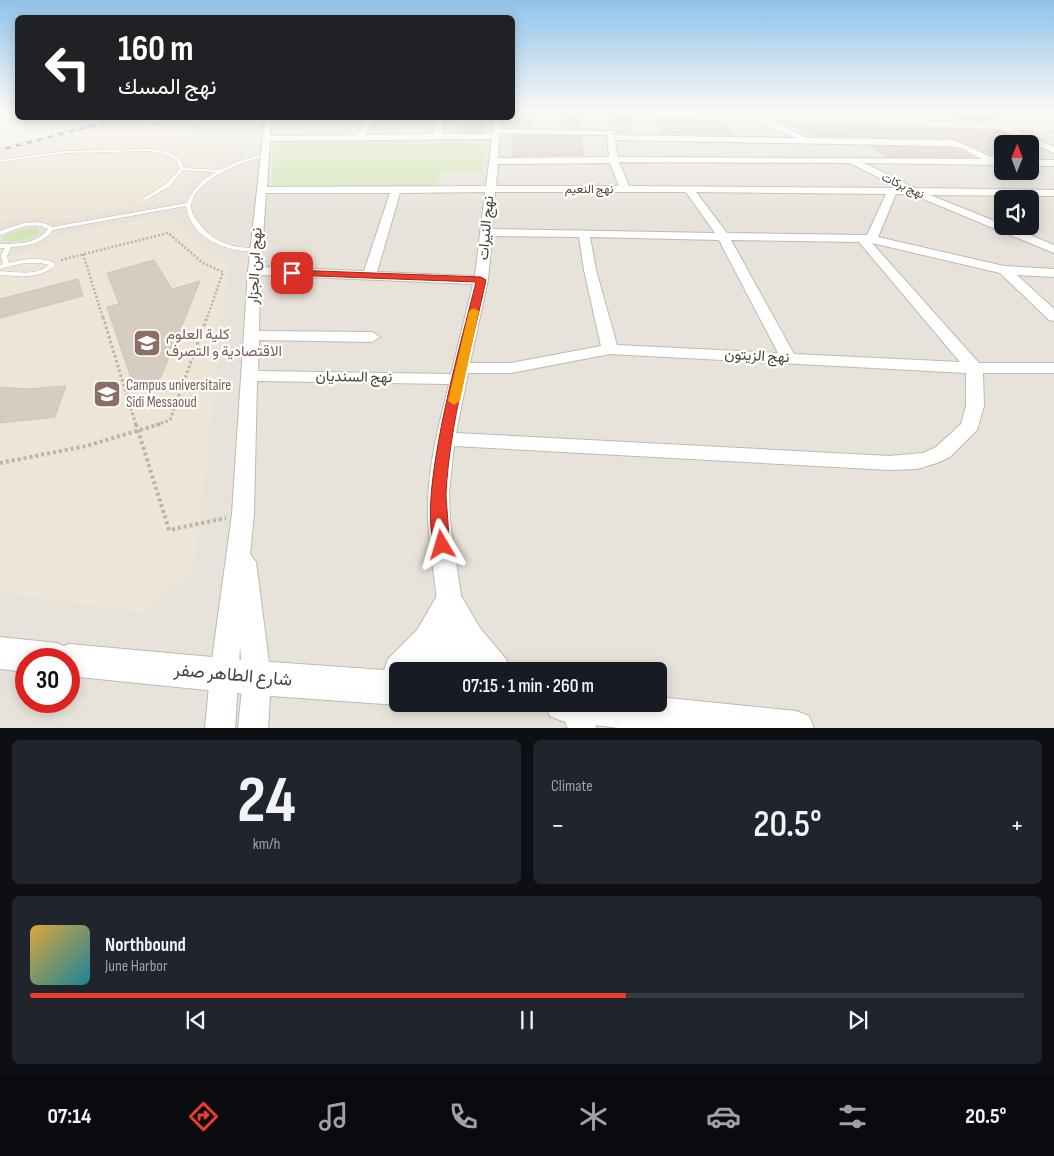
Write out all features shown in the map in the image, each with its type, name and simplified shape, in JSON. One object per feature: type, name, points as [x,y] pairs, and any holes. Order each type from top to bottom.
[{"type":"street","name":"نهج ابن الجزار","points":[[220,728],[224,674],[242,525],[254,272],[265,145]]},
{"type":"street","name":"نهج النيرات","points":[[458,662],[455,628],[448,604],[438,520],[439,493],[445,439],[481,280],[489,190],[495,145]]},
{"type":"street","points":[[612,145],[614,160],[625,189]]},
{"type":"street","name":"نهج بركات","points":[[818,145],[914,192],[1054,249]]},
{"type":"street","points":[[960,145],[994,160]]},
{"type":"street","points":[[494,161],[850,160],[994,162]]},
{"type":"street","points":[[1039,163],[1054,163]]},
{"type":"street","points":[[689,189],[1054,193]]},
{"type":"street","points":[[689,189],[722,236],[788,357]]},
{"type":"street","name":"نهج النعيم","points":[[260,190],[689,189]]},
{"type":"street","points":[[369,276],[396,190]]},
{"type":"street","points":[[866,239],[892,192]]},
{"type":"street","points":[[485,232],[866,239],[1004,270],[1054,273]]},
{"type":"street","points":[[584,234],[590,270],[610,349]]},
{"type":"street","points":[[445,439],[889,463],[917,462],[943,452],[970,426],[975,406],[974,368],[866,239]]},
{"type":"street","points":[[1033,240],[1054,240]]},
{"type":"street","points":[[1004,270],[1054,317]]},
{"type":"street","points":[[254,272],[481,280]]},
{"type":"street","points":[[252,335],[372,337]]},
{"type":"street","name":"نهج الزيتون","points":[[461,373],[511,368],[610,349],[974,368],[1054,368]]},
{"type":"street","name":"نهج السنديان","points":[[250,376],[461,373]]},
{"type":"street","name":"نهج ابن الجزار","points":[[242,525],[257,678],[253,728]]},
{"type":"street","points":[[448,604],[461,629],[486,662]]},
{"type":"street","points":[[409,662],[438,626],[448,604]]},
{"type":"street","name":"نهج النيرات","points":[[437,662],[441,628],[448,604]]},
{"type":"street","points":[[0,654],[15,655]]},
{"type":"street","name":"شارع الطاهر صفر","points":[[80,661],[257,678],[389,679]]},
{"type":"street","points":[[572,712],[796,728]]},
{"type":"lane","points":[[0,161],[66,152],[149,150],[165,152],[178,159],[182,169]]},
{"type":"lane","points":[[256,250],[240,250],[219,244],[198,228],[190,213],[189,204],[194,194],[221,171],[249,158],[264,155]]},
{"type":"lane","points":[[182,169],[221,171]]},
{"type":"lane","points":[[146,199],[168,185],[182,169]]},
{"type":"lane","points":[[0,246],[37,240],[45,236],[52,229],[189,204]]},
{"type":"lane","points":[[0,233],[30,224],[45,225],[52,229]]},
{"type":"lane","points":[[0,273],[40,272],[51,267],[51,263],[18,262],[3,266],[4,256],[9,246]]},
{"type":"path","points":[[0,463],[68,452],[170,420],[223,272],[202,262],[168,233],[51,263]]},
{"type":"path","points":[[84,254],[169,530],[242,525]]},
{"type":"shaded area","points":[[31,145],[994,145],[994,180],[1039,180],[1039,145],[1054,145],[1054,728],[0,728],[0,153]]},
{"type":"shaded area","points":[[37,145],[223,145],[215,152],[249,151],[214,166],[188,184],[176,199],[60,220],[41,217],[0,221],[0,155]]},
{"type":"shaded area","name":"Campus universitaire Sidi Messaoud","points":[[171,214],[199,245],[229,264],[194,568],[144,613],[0,592],[0,259],[37,248],[62,235]]},
{"type":"green space","points":[[275,145],[486,145],[482,172],[440,172],[434,188],[271,187]]},
{"type":"green space","points":[[36,228],[39,230],[39,233],[31,238],[11,242],[2,240],[4,236],[19,230]]},
{"type":"building","points":[[512,145],[582,145],[583,155],[512,156]]},
{"type":"building","points":[[969,145],[994,145],[994,153],[988,153]]},
{"type":"building","points":[[870,146],[951,148],[974,157],[887,157]]},
{"type":"building","name":"كلية العلوم الاقتصادية و التصرف","points":[[154,260],[172,289],[200,281],[160,379],[132,381],[107,307],[119,304],[107,273]]},
{"type":"building","points":[[78,279],[83,296],[0,318],[0,299]]},
{"type":"building","points":[[66,386],[55,417],[0,423],[0,387],[27,389]]},
{"type":"railway","points":[[0,150],[19,145]]},
{"type":"slow traffic","points":[[454,401],[474,311]]},
{"type":"place","name":"كلية العلوم الاقتصادية و التصرف","points":[[147,343]]},
{"type":"place","name":"Campus universitaire Sidi Messaoud","points":[[107,394]]},
{"type":"route","points":[[292,273],[481,280],[445,439],[438,520],[442,545]]}]
